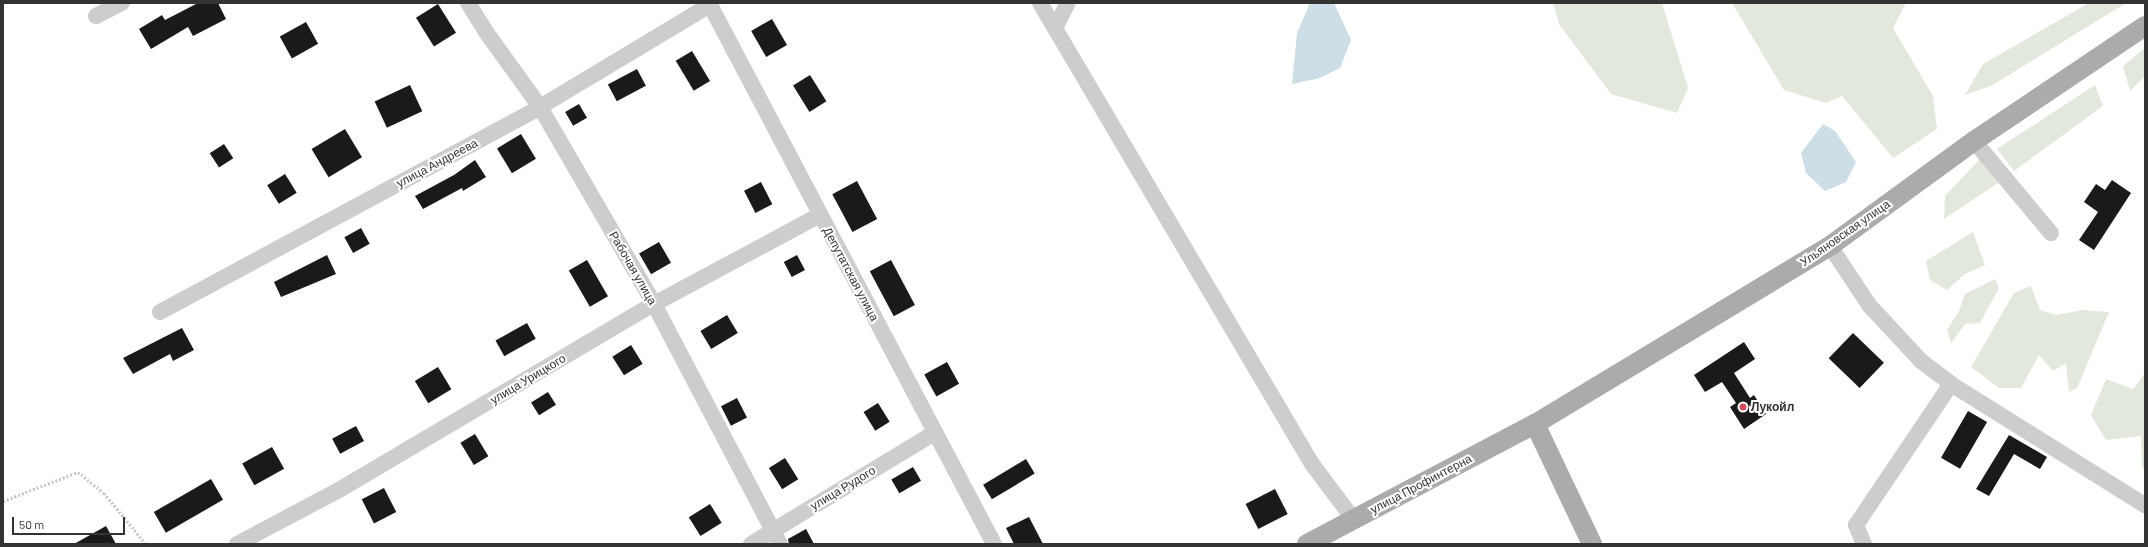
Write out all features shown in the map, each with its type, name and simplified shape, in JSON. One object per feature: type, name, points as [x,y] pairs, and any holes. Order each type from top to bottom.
[{"type":"main road","name":"Ульяновская улица","points":[[1535,424],[1830,246],[1974,140],[2145,26]]},
{"type":"main road","name":"улица Профинтерна","points":[[1307,544],[1535,424]]},
{"type":"main road","points":[[1535,424],[1592,544]]},
{"type":"street","points":[[96,16],[122,3]]},
{"type":"street","name":"Рабочая улица","points":[[468,3],[486,32],[540,107],[654,304],[776,537]]},
{"type":"street","points":[[1040,3],[1312,464],[1354,520]]},
{"type":"street","points":[[1055,28],[1068,3]]},
{"type":"street","name":"улица Андреева","points":[[160,312],[540,107],[709,4]]},
{"type":"street","name":"Депутатская улица","points":[[709,4],[934,433],[994,544]]},
{"type":"street","points":[[1974,140],[2051,233]]},
{"type":"street","name":"улица Урицкого","points":[[237,544],[339,490],[654,304],[820,215]]},
{"type":"street","points":[[1830,246],[1869,305],[1921,361],[1951,384],[2145,505]]},
{"type":"street","points":[[1864,544],[1856,524],[1951,384]]},
{"type":"street","name":"улица Рудого","points":[[751,544],[776,537],[934,433]]},
{"type":"path","points":[[3,501],[78,472],[104,493],[146,544]]},
{"type":"shaded area","points":[[1310,3],[1334,3],[1351,40],[1340,68],[1320,78],[1292,84],[1297,33]]},
{"type":"shaded area","points":[[1553,3],[1662,3],[1688,88],[1677,113],[1611,94],[1559,24]]},
{"type":"shaded area","points":[[1732,3],[1906,3],[1893,28],[1933,96],[1937,129],[1893,158],[1842,96],[1826,103],[1784,90]]},
{"type":"shaded area","points":[[2089,3],[2126,3],[1991,86],[1965,95],[1983,64]]},
{"type":"shaded area","points":[[2145,48],[2145,76],[2130,91],[2123,66]]},
{"type":"shaded area","points":[[2095,85],[2103,106],[2014,171],[1997,149]]},
{"type":"shaded area","points":[[1823,124],[1835,131],[1856,162],[1846,182],[1825,191],[1806,173],[1801,153]]},
{"type":"shaded area","points":[[1981,158],[1998,183],[1944,219],[1945,196]]},
{"type":"shaded area","points":[[1973,232],[1985,265],[1965,274],[1947,290],[1930,280],[1926,261]]},
{"type":"shaded area","points":[[1995,279],[1999,288],[1980,323],[1965,324],[1951,343],[1947,330],[1959,311],[1965,294]]},
{"type":"shaded area","points":[[2031,286],[2040,310],[2056,315],[2083,310],[2109,312],[2077,388],[2069,392],[2066,363],[2053,371],[2039,355],[2021,388],[1999,388],[1971,367],[2014,293]]},
{"type":"shaded area","points":[[2145,373],[2145,470],[2142,467],[2141,436],[2106,440],[2091,415],[2106,379],[2133,389]]},
{"type":"building","points":[[198,3],[218,3],[226,19],[193,36],[188,27],[151,49],[139,29],[162,15],[165,20]]},
{"type":"building","points":[[438,4],[456,33],[434,47],[416,18]]},
{"type":"building","points":[[772,19],[787,45],[766,57],[751,31]]},
{"type":"building","points":[[306,22],[318,44],[292,58],[280,37]]},
{"type":"building","points":[[692,51],[710,81],[694,91],[676,61]]},
{"type":"building","points":[[637,69],[646,86],[617,101],[608,84]]},
{"type":"building","points":[[810,75],[826,101],[809,112],[793,86]]},
{"type":"building","points":[[410,85],[422,111],[387,128],[375,101]]},
{"type":"building","points":[[579,104],[587,118],[573,126],[565,112]]},
{"type":"building","points":[[345,129],[362,157],[329,177],[312,149]]},
{"type":"building","points":[[521,134],[536,159],[512,173],[497,148]]},
{"type":"building","points":[[224,144],[233,158],[219,168],[210,153]]},
{"type":"building","points":[[475,160],[486,177],[463,191],[462,188],[423,209],[415,196],[454,175]]},
{"type":"building","points":[[285,174],[297,193],[279,204],[267,185]]},
{"type":"building","points":[[2112,180],[2131,193],[2094,250],[2079,240],[2098,212],[2084,202],[2096,184],[2105,190]]},
{"type":"building","points":[[857,181],[877,219],[852,232],[832,194]]},
{"type":"building","points":[[761,182],[772,204],[755,213],[744,191]]},
{"type":"building","points":[[361,228],[370,244],[353,253],[344,237]]},
{"type":"building","points":[[659,242],[671,263],[651,274],[639,254]]},
{"type":"building","points":[[327,255],[336,274],[281,297],[274,282]]},
{"type":"building","points":[[797,255],[805,270],[792,277],[784,262]]},
{"type":"building","points":[[587,260],[608,296],[590,307],[569,270]]},
{"type":"building","points":[[891,260],[915,305],[894,316],[870,271]]},
{"type":"building","points":[[727,315],[738,333],[711,349],[700,331]]},
{"type":"building","points":[[527,323],[536,339],[504,356],[496,340]]},
{"type":"building","points":[[182,328],[194,350],[173,361],[170,354],[133,374],[123,358]]},
{"type":"building","points":[[1853,333],[1884,363],[1860,388],[1829,358]]},
{"type":"building","points":[[1744,342],[1755,359],[1734,373],[1750,398],[1754,395],[1766,414],[1744,429],[1730,407],[1736,403],[1722,382],[1705,392],[1694,375]]},
{"type":"building","points":[[631,345],[643,364],[624,375],[612,357]]},
{"type":"building","points":[[947,362],[959,384],[936,396],[924,375]]},
{"type":"building","points":[[438,367],[451,389],[428,403],[415,381]]},
{"type":"building","points":[[548,392],[556,405],[539,415],[531,403]]},
{"type":"building","points":[[737,398],[747,418],[731,426],[721,406]]},
{"type":"building","points":[[878,403],[890,422],[875,431],[864,412]]},
{"type":"building","points":[[1968,411],[1987,422],[1960,469],[1941,458]]},
{"type":"building","points":[[356,426],[364,441],[340,454],[332,439]]},
{"type":"building","points":[[475,434],[488,456],[474,465],[460,443]]},
{"type":"building","points":[[2009,435],[2047,457],[2040,469],[2014,454],[1989,496],[1976,489]]},
{"type":"building","points":[[272,447],[284,469],[254,485],[242,463]]},
{"type":"building","points":[[785,458],[798,479],[782,489],[769,468]]},
{"type":"building","points":[[1026,459],[1035,474],[992,499],[983,485]]},
{"type":"building","points":[[913,467],[921,481],[899,493],[891,480]]},
{"type":"building","points":[[211,479],[223,500],[166,533],[154,512]]},
{"type":"building","points":[[384,488],[396,512],[374,523],[362,499]]},
{"type":"building","points":[[1275,489],[1288,514],[1258,529],[1246,504]]},
{"type":"building","points":[[710,504],[722,523],[700,536],[689,517]]},
{"type":"building","points":[[1029,517],[1043,544],[1014,544],[1006,528]]},
{"type":"building","points":[[106,526],[116,544],[74,544]]},
{"type":"building","points":[[806,529],[814,544],[789,544],[788,539]]},
{"type":"place","name":"Лукойл","points":[[1743,407]]}]
